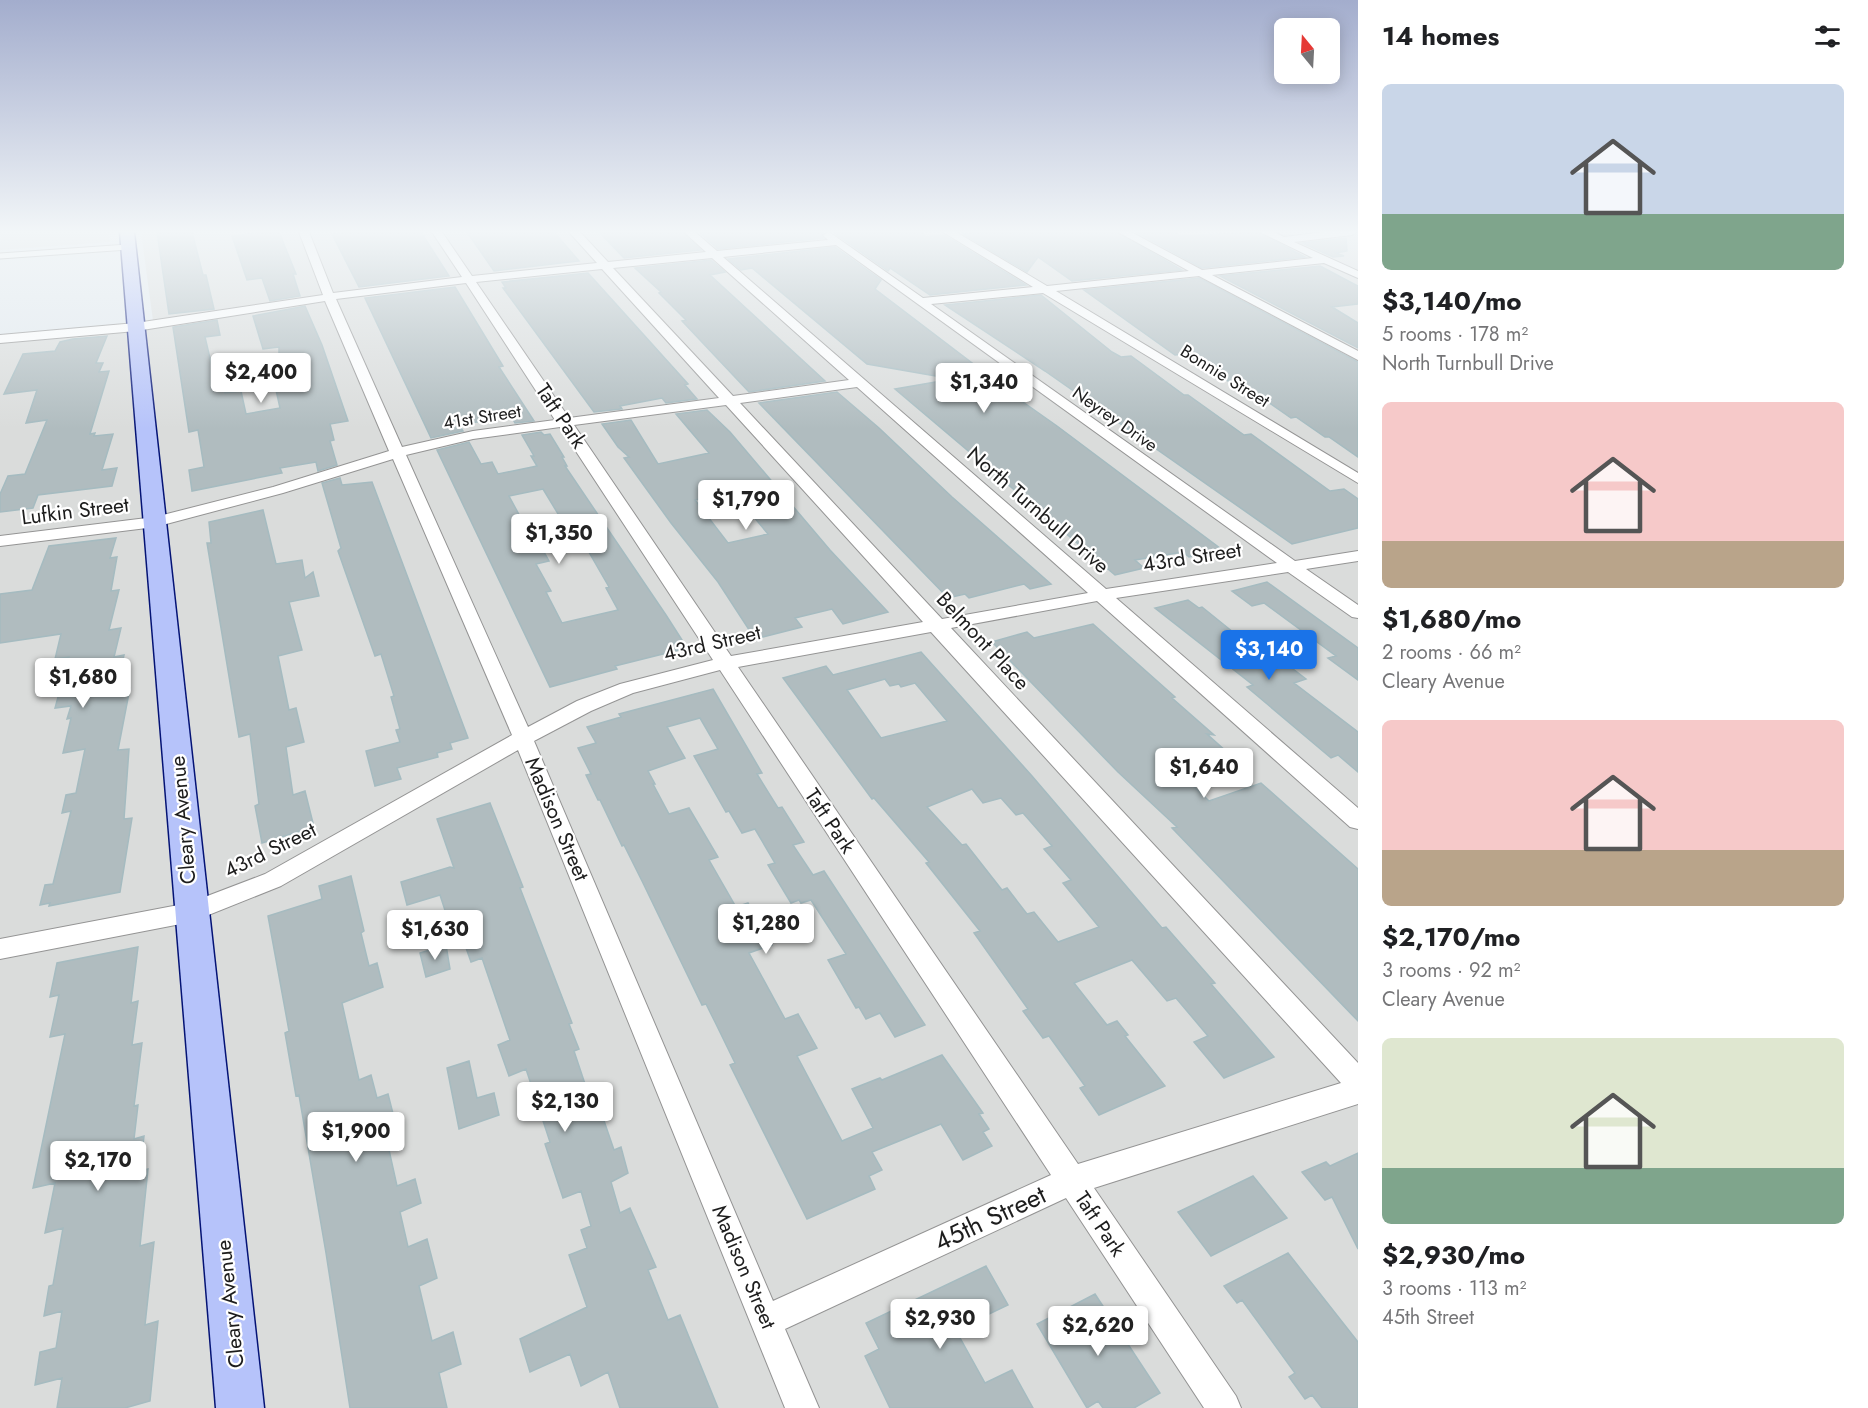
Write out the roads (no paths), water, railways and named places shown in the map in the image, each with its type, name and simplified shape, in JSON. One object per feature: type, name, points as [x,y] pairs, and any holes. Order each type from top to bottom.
[{"type":"street","name":"Cleary Avenue","points":[[133,298],[240,1408]]},
{"type":"street","points":[[0,339],[136,327],[323,298]]},
{"type":"street","name":"Madison Street","points":[[328,298],[523,738],[802,1408]]},
{"type":"street","name":"Taft Park","points":[[483,298],[1224,1408]]},
{"type":"street","name":"Belmont Place","points":[[634,298],[1358,1082]]},
{"type":"street","name":"North Turnbull Drive","points":[[763,298],[1104,595],[1358,821]]},
{"type":"street","name":"Neyrey Drive","points":[[914,298],[1358,613]]},
{"type":"street","points":[[920,302],[965,298]]},
{"type":"street","name":"Bonnie Street","points":[[1058,298],[1358,478]]},
{"type":"street","points":[[1248,298],[1358,356]]},
{"type":"street","name":"41st Street","points":[[155,522],[278,490],[398,453],[473,435],[731,402],[858,383]]},
{"type":"street","name":"Lufkin Street","points":[[0,541],[155,522]]},
{"type":"street","name":"43rd Street","points":[[0,949],[191,912],[273,880],[523,738],[584,706],[627,688],[725,663],[1104,595],[1358,556]]},
{"type":"street","name":"45th Street","points":[[766,1321],[1071,1181],[1358,1091]]}]
